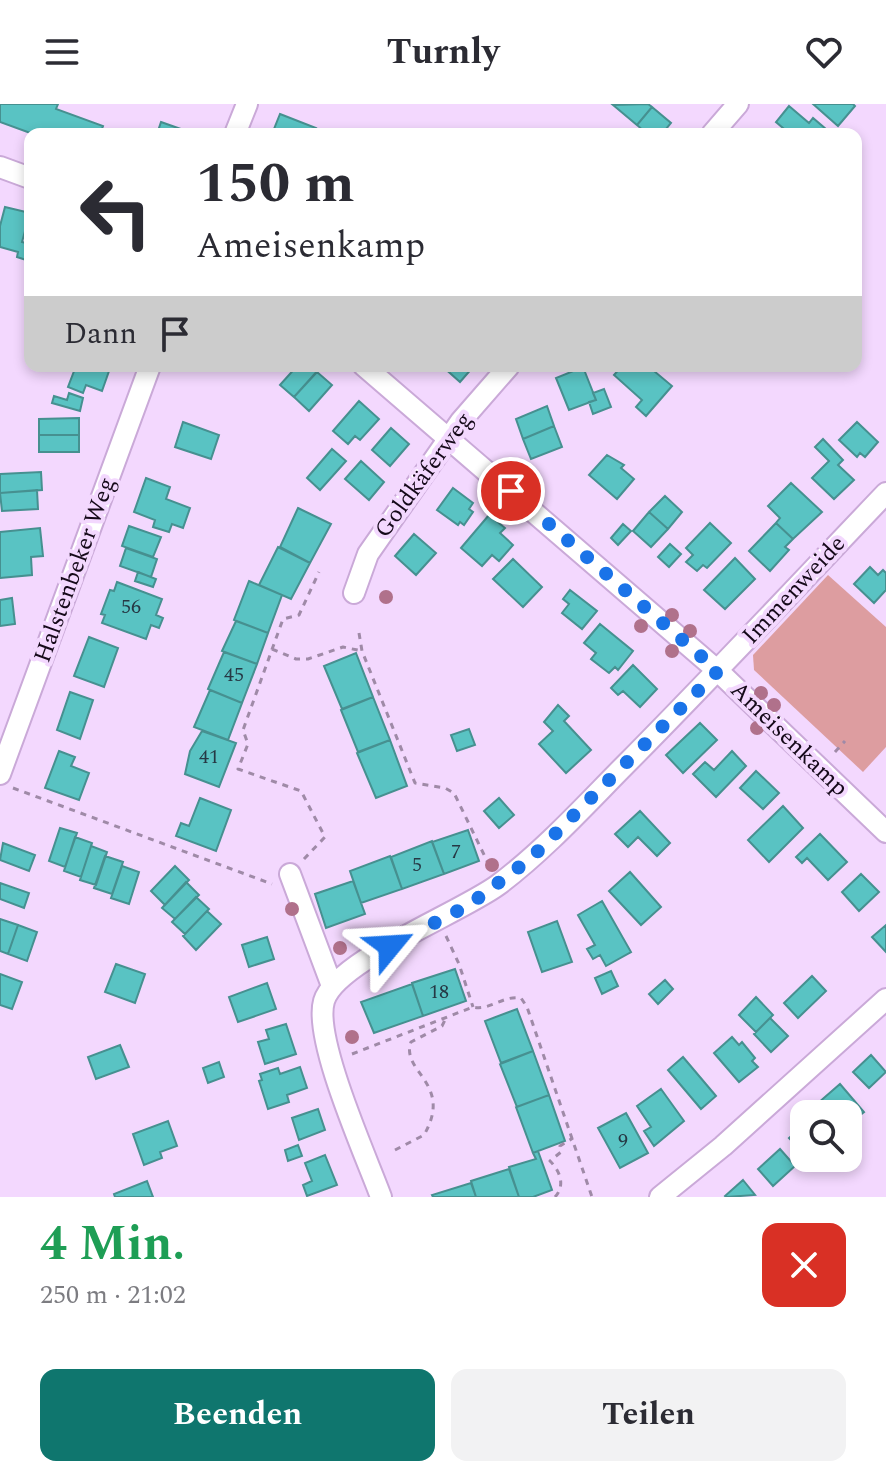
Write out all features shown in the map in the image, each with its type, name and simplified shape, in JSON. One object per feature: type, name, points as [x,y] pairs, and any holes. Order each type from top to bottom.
[{"type":"street","points":[[237,128],[247,104]]},
{"type":"street","points":[[717,128],[738,104]]},
{"type":"street","points":[[0,167],[24,176]]},
{"type":"street","name":"Halstenbeker Weg","points":[[6,781],[148,372]]},
{"type":"street","name":"Ameisenkamp","points":[[371,372],[718,671],[886,832]]},
{"type":"street","name":"Goldkäferweg","points":[[354,593],[368,554],[450,439],[504,372]]},
{"type":"street","name":"Immenweide","points":[[332,986],[366,959],[469,905],[522,866],[718,671],[886,493]]},
{"type":"street","points":[[290,886],[332,986],[324,1000],[324,1036],[381,1197]]},
{"type":"street","points":[[660,1197],[723,1146],[886,999]]},
{"type":"path","points":[[6,781],[277,885],[290,886],[325,837],[301,791],[238,769],[248,744],[243,730],[283,619],[299,615],[319,572]]},
{"type":"path","points":[[359,633],[362,651],[415,783],[445,788],[454,793],[490,867]]},
{"type":"path","points":[[272,649],[296,659],[308,659],[343,647],[362,651]]},
{"type":"path","points":[[835,752],[845,741]]},
{"type":"path","points":[[445,933],[473,1007]]},
{"type":"path","points":[[352,1054],[473,1007],[483,1009],[514,997],[521,998],[527,1007],[592,1197]]},
{"type":"path","points":[[395,1150],[424,1135],[435,1107],[430,1086],[409,1054],[411,1042],[442,1026],[446,1018]]},
{"type":"path","points":[[555,1197],[561,1185],[558,1170],[550,1161],[561,1152],[560,1146],[573,1138]]},
{"type":"shaded area","points":[[828,575],[886,627],[886,747],[863,772],[754,670],[753,655]]},
{"type":"building","points":[[0,104],[58,104],[56,109],[103,126],[24,128],[24,131],[0,122]]},
{"type":"building","points":[[648,104],[652,107],[637,125],[613,105]]},
{"type":"building","points":[[813,104],[853,104],[855,106],[838,126]]},
{"type":"building","points":[[789,106],[809,123],[813,118],[825,128],[783,128],[776,122]]},
{"type":"building","points":[[652,107],[671,123],[667,128],[640,128],[637,125]]},
{"type":"building","points":[[280,114],[316,128],[274,128]]},
{"type":"building","points":[[161,122],[178,128],[159,128]]},
{"type":"building","points":[[5,207],[24,212],[24,259],[17,257],[18,252],[0,247],[0,226]]},
{"type":"building","points":[[74,372],[109,372],[102,391],[86,385],[83,393],[68,387]]},
{"type":"building","points":[[292,372],[316,372],[294,397],[280,385]]},
{"type":"building","points":[[317,372],[332,385],[309,411],[294,397]]},
{"type":"building","points":[[449,372],[469,372],[460,382]]},
{"type":"building","points":[[571,372],[585,372],[596,400],[569,410],[556,378]]},
{"type":"building","points":[[617,372],[655,372],[672,386],[646,416],[636,407],[642,400],[614,375]]},
{"type":"building","points":[[604,389],[611,407],[593,414],[589,402],[596,400],[593,393]]},
{"type":"building","points":[[69,393],[83,398],[80,411],[52,403],[54,396],[67,400]]},
{"type":"building","points":[[359,401],[379,419],[360,440],[355,436],[348,444],[333,431]]},
{"type":"building","points":[[547,406],[554,426],[523,439],[516,419]]},
{"type":"building","points":[[79,418],[79,435],[39,435],[39,419]]},
{"type":"building","points":[[183,422],[219,435],[211,459],[175,447]]},
{"type":"building","points":[[857,422],[878,442],[865,457],[860,453],[857,457],[839,440]]},
{"type":"building","points":[[554,426],[562,447],[531,459],[523,439]]},
{"type":"building","points":[[391,428],[409,444],[390,466],[372,450]]},
{"type":"building","points":[[39,435],[79,435],[79,452],[39,452]]},
{"type":"building","points":[[823,439],[843,460],[838,465],[854,480],[834,499],[812,478],[829,461],[815,447]]},
{"type":"building","points":[[332,449],[346,461],[320,490],[307,478]]},
{"type":"building","points":[[607,455],[624,465],[621,468],[634,479],[617,499],[589,475]]},
{"type":"building","points":[[361,461],[384,482],[369,500],[345,479]]},
{"type":"building","points":[[41,472],[42,490],[0,493],[0,474]]},
{"type":"building","points":[[146,478],[170,487],[166,499],[190,508],[183,528],[172,524],[169,532],[153,527],[155,520],[134,512]]},
{"type":"building","points":[[791,483],[822,512],[793,539],[776,523],[780,518],[768,506]]},
{"type":"building","points":[[453,488],[473,503],[469,509],[473,512],[464,525],[460,522],[458,525],[437,510]]},
{"type":"building","points":[[37,490],[38,509],[2,511],[0,493]]},
{"type":"building","points":[[665,496],[682,512],[668,529],[649,512]]},
{"type":"building","points":[[298,508],[331,524],[310,563],[280,547]]},
{"type":"building","points":[[649,512],[668,529],[651,547],[633,531]]},
{"type":"building","points":[[489,515],[505,528],[500,533],[513,545],[499,561],[492,555],[482,566],[461,548]]},
{"type":"building","points":[[710,523],[731,543],[707,568],[703,565],[697,571],[686,562],[693,555],[686,548]]},
{"type":"building","points":[[776,523],[793,539],[785,547],[789,550],[770,571],[749,551]]},
{"type":"building","points":[[623,524],[631,531],[618,545],[611,538]]},
{"type":"building","points":[[129,526],[161,537],[153,557],[122,546]]},
{"type":"building","points":[[40,528],[43,556],[31,557],[32,575],[0,578],[0,532]]},
{"type":"building","points":[[414,534],[436,553],[416,575],[395,556]]},
{"type":"building","points":[[670,544],[681,554],[669,567],[658,557]]},
{"type":"building","points":[[278,547],[310,563],[291,599],[259,585]]},
{"type":"building","points":[[126,548],[157,559],[151,577],[120,566]]},
{"type":"building","points":[[735,558],[755,579],[725,609],[704,590]]},
{"type":"building","points":[[513,559],[542,587],[523,607],[493,579]]},
{"type":"building","points":[[870,567],[878,575],[883,570],[886,573],[886,590],[874,603],[854,584]]},
{"type":"building","points":[[138,572],[156,579],[153,587],[135,581]]},
{"type":"building","points":[[249,581],[282,595],[268,633],[234,620]]},
{"type":"building","points":[[117,582],[162,599],[156,615],[163,618],[159,628],[151,625],[146,639],[102,623],[105,615],[101,614],[110,590],[114,591]]},
{"type":"building","points":[[570,590],[597,611],[582,629],[562,613],[569,604],[563,599]]},
{"type":"building","points":[[12,598],[15,624],[0,626],[0,600]]},
{"type":"building","points":[[236,621],[268,633],[257,664],[222,651]]},
{"type":"building","points":[[600,624],[633,651],[618,670],[615,667],[609,673],[591,659],[596,653],[584,643]]},
{"type":"building","points":[[89,637],[118,648],[104,687],[74,676]]},
{"type":"building","points":[[224,652],[257,664],[242,703],[208,689]]},
{"type":"building","points":[[356,653],[373,697],[342,709],[324,666]]},
{"type":"building","points":[[633,665],[657,689],[640,707],[623,691],[618,695],[611,688]]},
{"type":"building","points":[[210,690],[242,703],[228,740],[194,727]]},
{"type":"building","points":[[70,692],[93,700],[80,739],[57,730]]},
{"type":"building","points":[[373,697],[390,740],[358,752],[341,710]]},
{"type":"building","points":[[558,705],[569,716],[564,721],[591,750],[566,773],[539,744],[553,731],[544,722]]},
{"type":"building","points":[[700,723],[717,740],[683,773],[666,755]]},
{"type":"building","points":[[469,729],[475,745],[457,751],[451,735]]},
{"type":"building","points":[[202,731],[236,743],[219,787],[185,774],[190,751]]},
{"type":"building","points":[[390,740],[407,786],[376,798],[357,753]]},
{"type":"building","points":[[59,751],[75,757],[71,766],[89,773],[79,800],[45,788]]},
{"type":"building","points":[[732,751],[746,766],[716,797],[693,774],[705,762],[714,770]]},
{"type":"building","points":[[756,771],[779,793],[763,809],[740,788]]},
{"type":"building","points":[[200,798],[231,810],[216,851],[176,836],[181,823],[189,826]]},
{"type":"building","points":[[499,798],[514,815],[499,828],[484,811]]},
{"type":"building","points":[[783,806],[803,828],[769,862],[748,840]]},
{"type":"building","points":[[640,811],[670,843],[657,856],[638,837],[628,847],[615,834]]},
{"type":"building","points":[[60,828],[77,833],[65,867],[49,861]]},
{"type":"building","points":[[468,830],[479,861],[444,874],[432,842]]},
{"type":"building","points":[[820,834],[847,862],[828,880],[807,858],[802,863],[796,857]]},
{"type":"building","points":[[75,837],[92,843],[81,877],[64,871]]},
{"type":"building","points":[[432,841],[444,874],[402,889],[391,857]]},
{"type":"building","points":[[3,843],[35,855],[29,871],[0,860]]},
{"type":"building","points":[[91,846],[107,852],[96,885],[80,880]]},
{"type":"building","points":[[105,856],[123,862],[112,894],[94,888]]},
{"type":"building","points":[[390,856],[402,889],[361,903],[350,871]]},
{"type":"building","points":[[122,866],[139,872],[129,904],[111,898]]},
{"type":"building","points":[[175,866],[189,880],[165,905],[151,891]]},
{"type":"building","points":[[630,872],[661,907],[641,925],[609,891]]},
{"type":"building","points":[[861,874],[879,892],[859,911],[842,892]]},
{"type":"building","points":[[353,881],[365,914],[326,928],[315,894]]},
{"type":"building","points":[[186,882],[199,895],[175,919],[162,908]]},
{"type":"building","points":[[0,883],[29,893],[24,908],[0,899]]},
{"type":"building","points":[[196,897],[209,909],[185,934],[172,922]]},
{"type":"building","points":[[602,901],[631,952],[606,966],[600,955],[593,959],[587,949],[595,945],[578,915]]},
{"type":"building","points":[[207,911],[221,924],[196,950],[183,936]]},
{"type":"building","points":[[0,919],[18,925],[8,954],[0,951]]},
{"type":"building","points":[[557,921],[572,962],[542,972],[528,932]]},
{"type":"building","points":[[18,925],[37,932],[27,961],[8,954]]},
{"type":"building","points":[[886,925],[886,952],[872,937]]},
{"type":"building","points":[[267,937],[274,959],[249,967],[242,945]]},
{"type":"building","points":[[116,964],[145,974],[135,1003],[105,992]]},
{"type":"building","points":[[455,969],[466,1001],[423,1016],[412,983]]},
{"type":"building","points":[[611,971],[618,986],[602,994],[595,978]]},
{"type":"building","points":[[0,974],[22,982],[12,1009],[0,1005]]},
{"type":"building","points":[[812,976],[826,991],[798,1018],[784,1003]]},
{"type":"building","points":[[665,980],[673,989],[658,1004],[649,994]]},
{"type":"building","points":[[267,983],[276,1009],[238,1022],[229,997]]},
{"type":"building","points":[[412,984],[423,1016],[374,1033],[361,1002]]},
{"type":"building","points":[[756,997],[773,1015],[756,1032],[739,1015]]},
{"type":"building","points":[[517,1009],[533,1051],[501,1063],[485,1021]]},
{"type":"building","points":[[770,1018],[788,1036],[771,1052],[754,1034]]},
{"type":"building","points":[[286,1024],[296,1054],[265,1064],[258,1042],[269,1039],[266,1030]]},
{"type":"building","points":[[732,1037],[739,1045],[742,1042],[758,1067],[739,1082],[714,1053]]},
{"type":"building","points":[[120,1045],[129,1067],[96,1079],[88,1057]]},
{"type":"building","points":[[533,1051],[549,1095],[517,1107],[500,1064]]},
{"type":"building","points":[[871,1055],[886,1072],[869,1088],[853,1072]]},
{"type":"building","points":[[683,1057],[716,1096],[701,1109],[668,1070]]},
{"type":"building","points":[[219,1062],[224,1077],[208,1083],[203,1068]]},
{"type":"building","points":[[300,1067],[307,1088],[287,1095],[289,1102],[268,1109],[259,1081],[262,1080],[260,1074],[278,1068],[280,1074]]},
{"type":"building","points":[[840,1084],[854,1100],[821,1100]]},
{"type":"building","points":[[661,1089],[684,1121],[654,1146],[644,1131],[651,1127],[637,1106]]},
{"type":"building","points":[[549,1095],[565,1141],[533,1153],[516,1107]]},
{"type":"building","points":[[318,1109],[325,1130],[299,1140],[292,1118]]},
{"type":"building","points":[[626,1113],[648,1153],[620,1168],[598,1128]]},
{"type":"building","points":[[168,1121],[177,1146],[160,1152],[162,1158],[144,1165],[133,1134]]},
{"type":"building","points":[[298,1145],[302,1156],[288,1161],[285,1150]]},
{"type":"building","points":[[780,1149],[790,1160],[790,1171],[773,1186],[758,1169]]},
{"type":"building","points":[[538,1151],[552,1190],[533,1197],[519,1197],[509,1167],[536,1159],[533,1153]]},
{"type":"building","points":[[325,1155],[337,1185],[307,1196],[303,1185],[312,1181],[305,1163]]},
{"type":"building","points":[[509,1169],[519,1197],[476,1197],[471,1181]]},
{"type":"building","points":[[743,1180],[755,1195],[725,1196]]},
{"type":"building","points":[[147,1181],[153,1197],[115,1197],[114,1194]]},
{"type":"building","points":[[471,1183],[476,1197],[432,1195]]},
{"type":"route","points":[[390,946],[469,905],[531,858],[718,671],[511,491]]}]
